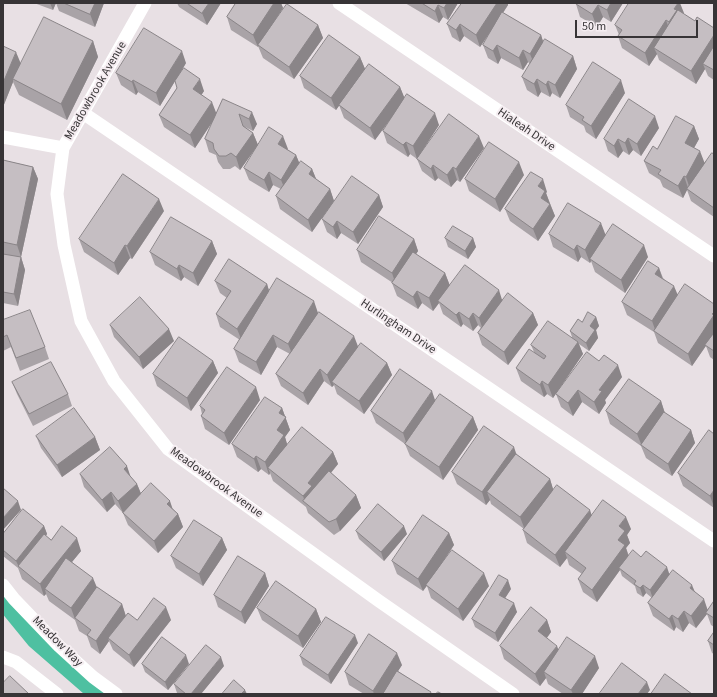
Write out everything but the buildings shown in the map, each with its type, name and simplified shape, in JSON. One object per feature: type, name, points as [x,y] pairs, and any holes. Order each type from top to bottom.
[{"type":"street","name":"Meadowbrook Avenue","points":[[145,3],[63,148],[57,194],[64,246],[81,322],[114,381],[168,448],[379,601],[513,694]]},
{"type":"street","name":"Hialeah Drive","points":[[339,3],[714,256]]},
{"type":"street","name":"Hurlingham Drive","points":[[83,113],[714,541]]},
{"type":"street","points":[[3,137],[63,148]]},
{"type":"street","name":"Meadow Way","points":[[3,585],[14,599],[59,646],[93,677],[116,694]]},
{"type":"street","points":[[3,657],[16,662],[57,694]]},
{"type":"waterway","points":[[3,601],[35,640],[97,694]]}]
